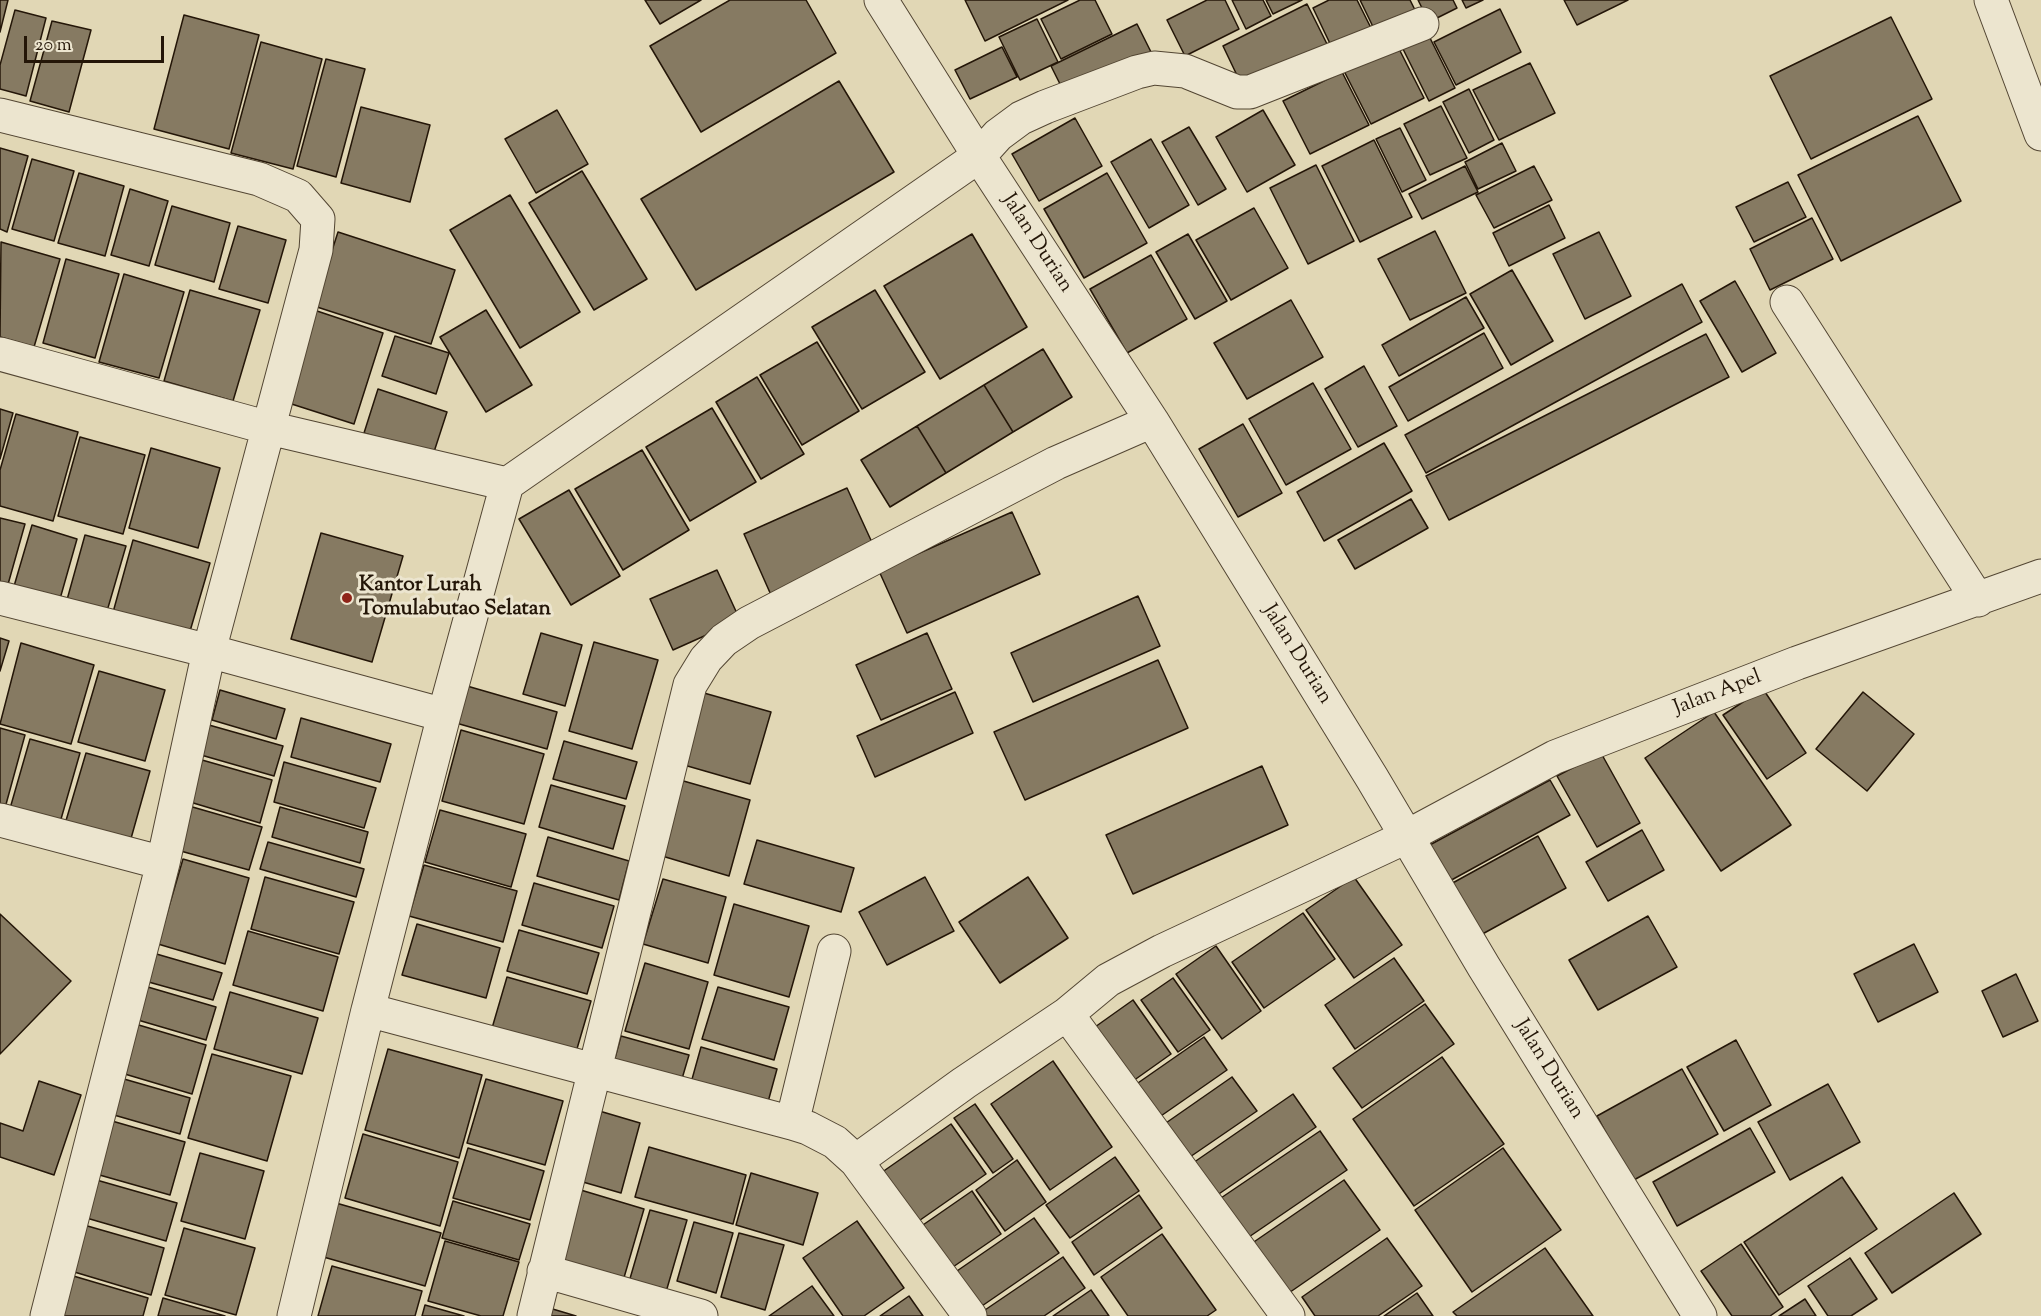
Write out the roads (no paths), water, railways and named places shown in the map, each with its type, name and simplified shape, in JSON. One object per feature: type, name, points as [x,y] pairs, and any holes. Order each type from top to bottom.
[{"type":"street","name":"Jalan Durian","points":[[881,0],[979,156],[1152,422],[1700,1316]]},
{"type":"street","points":[[1990,0],[2041,134]]},
{"type":"street","points":[[294,1316],[368,1010],[444,715],[507,484],[979,156],[998,135],[1021,118],[1137,72],[1154,68],[1185,71],[1237,92],[1250,92],[1422,24]]},
{"type":"street","points":[[0,115],[259,179],[298,196],[318,219],[316,250],[209,651],[163,863],[46,1316]]},
{"type":"street","points":[[1787,302],[1978,600]]},
{"type":"street","points":[[0,354],[269,428],[507,484]]},
{"type":"street","points":[[534,1316],[690,685],[706,659],[724,640],[749,623],[1056,463],[1152,422]]},
{"type":"street","name":"Jalan Apel","points":[[856,1161],[964,1083],[1067,1014],[1108,980],[1162,951],[1406,837],[1555,757],[1797,663],[2041,576]]},
{"type":"street","points":[[0,598],[209,651],[444,715]]},
{"type":"street","points":[[0,820],[163,863]]},
{"type":"street","points":[[792,1123],[834,951]]},
{"type":"street","points":[[368,1010],[808,1128],[835,1142],[856,1161],[970,1316]]},
{"type":"street","points":[[1067,1014],[1288,1316]]},
{"type":"street","points":[[544,1271],[701,1316]]},
{"type":"place","name":"Kantor Lurah Tomulabutao Selatan","points":[[347,598]]}]
